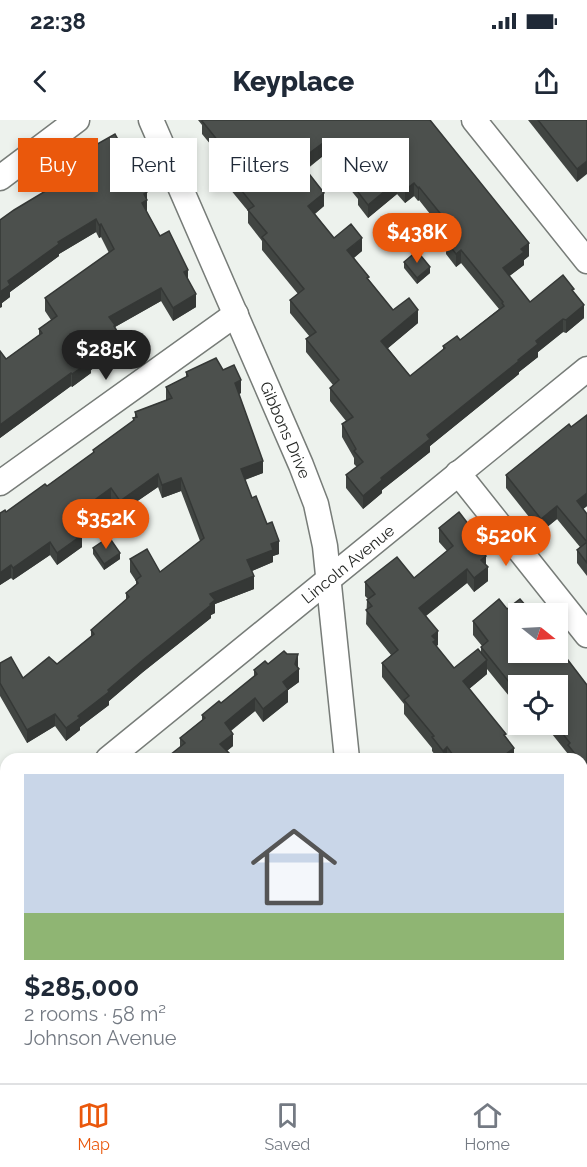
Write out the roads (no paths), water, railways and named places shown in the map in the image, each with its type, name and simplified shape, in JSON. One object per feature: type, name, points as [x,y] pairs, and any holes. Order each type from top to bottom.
[{"type":"street","points":[[0,178],[77,120]]},
{"type":"street","name":"Gibbons Drive","points":[[151,120],[301,465],[315,504],[325,546],[346,753]]},
{"type":"street","points":[[474,120],[587,261]]},
{"type":"street","points":[[0,483],[236,314]]},
{"type":"street","name":"Lincoln Avenue","points":[[115,753],[587,369]]},
{"type":"street","points":[[458,473],[587,635]]}]
